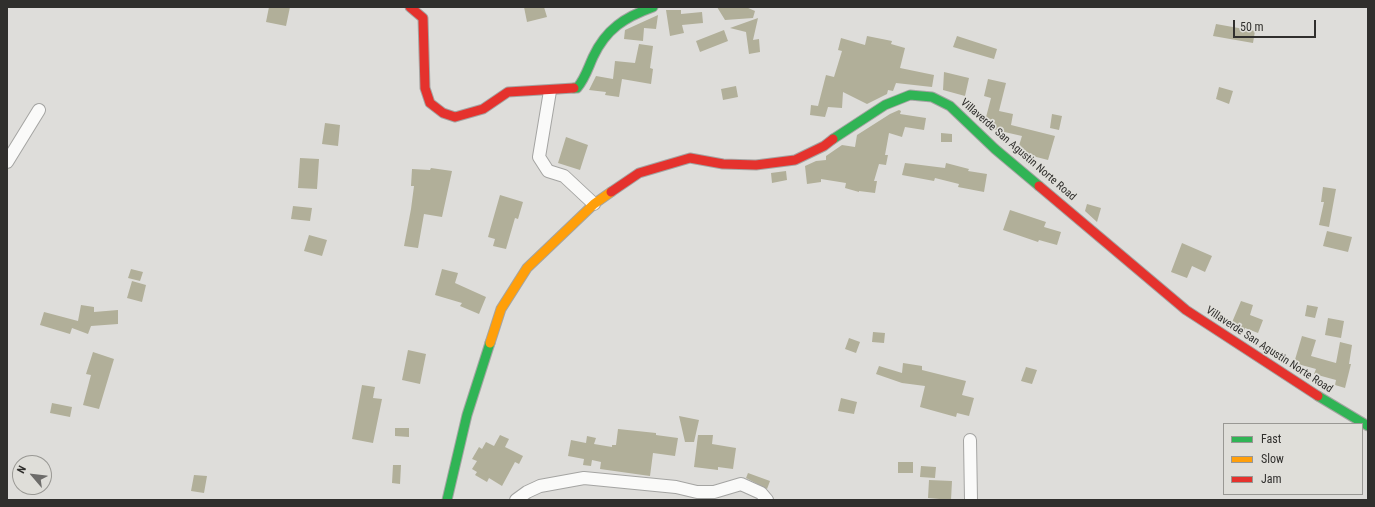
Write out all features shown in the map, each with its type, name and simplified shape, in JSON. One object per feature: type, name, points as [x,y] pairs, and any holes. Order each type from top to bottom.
[{"type":"street","points":[[410,7],[423,18],[425,88],[430,103],[443,112],[455,117],[483,109],[508,92],[550,91],[577,88],[586,78],[592,58],[607,31],[620,20],[653,7]]},
{"type":"street","points":[[550,91],[539,157],[548,171],[564,176],[594,204]]},
{"type":"street","name":"Villaverde San Agustin Norte Road","points":[[447,500],[467,415],[501,309],[527,268],[594,204],[639,173],[690,158],[723,164],[756,165],[795,160],[824,146],[858,121],[894,101],[910,95],[932,97],[950,106],[995,149],[1186,310],[1329,403],[1363,423]]},
{"type":"street","points":[[7,162],[39,110]]},
{"type":"street","points":[[970,440],[971,500]]},
{"type":"street","points":[[516,500],[527,492],[540,486],[584,478],[676,487],[696,492],[714,492],[741,484],[761,493],[767,500]]},
{"type":"building","points":[[269,7],[290,7],[286,26],[266,22]]},
{"type":"building","points":[[524,7],[544,7],[547,17],[527,22]]},
{"type":"building","points":[[717,7],[746,7],[755,11],[753,18],[725,20]]},
{"type":"building","points":[[666,10],[681,10],[681,14],[702,12],[703,23],[682,25],[684,33],[670,36]]},
{"type":"building","points":[[658,15],[656,29],[644,28],[643,41],[624,39],[625,30]]},
{"type":"building","points":[[758,18],[753,40],[759,39],[760,52],[749,54],[746,32],[730,28]]},
{"type":"building","points":[[1216,24],[1255,31],[1253,43],[1213,36]]},
{"type":"building","points":[[724,30],[728,41],[700,52],[696,41]]},
{"type":"building","points":[[867,36],[892,41],[891,44],[905,48],[900,68],[934,75],[932,87],[896,83],[893,91],[888,90],[887,94],[867,104],[843,92],[842,108],[828,107],[825,117],[810,115],[811,105],[818,106],[826,75],[834,77],[842,51],[838,50],[841,38],[865,45]]},
{"type":"building","points":[[957,36],[997,49],[994,59],[953,47]]},
{"type":"building","points":[[639,44],[653,46],[650,68],[653,69],[651,84],[622,79],[619,97],[605,95],[606,92],[589,90],[596,76],[613,79],[615,61],[635,63]]},
{"type":"building","points":[[944,72],[969,78],[965,96],[943,90]]},
{"type":"building","points":[[988,79],[1006,83],[999,111],[1013,114],[1011,125],[1055,136],[1048,160],[1017,152],[1022,136],[987,128],[984,125],[991,98],[984,96]]},
{"type":"building","points":[[736,86],[738,97],[723,100],[721,89]]},
{"type":"building","points":[[1219,87],[1233,91],[1229,104],[1216,99]]},
{"type":"building","points":[[899,110],[901,111],[900,114],[926,118],[924,130],[905,127],[902,137],[889,133],[885,155],[888,155],[886,165],[879,164],[874,181],[877,181],[875,193],[859,192],[845,188],[846,183],[821,179],[821,182],[807,184],[805,166],[816,161],[826,160],[826,156],[842,145],[855,147],[857,135]]},
{"type":"building","points":[[1052,114],[1062,116],[1059,130],[1050,128]]},
{"type":"building","points":[[325,123],[340,125],[338,146],[322,144]]},
{"type":"building","points":[[941,133],[952,134],[952,142],[941,142]]},
{"type":"building","points":[[566,137],[588,145],[580,170],[558,163]]},
{"type":"building","points":[[300,158],[319,159],[317,189],[298,188]]},
{"type":"building","points":[[905,163],[945,168],[946,163],[969,169],[968,171],[987,174],[984,192],[958,187],[959,184],[935,178],[934,181],[902,175]]},
{"type":"building","points":[[431,168],[452,171],[442,217],[424,214],[418,248],[404,246],[414,186],[411,186],[412,169],[430,170]]},
{"type":"building","points":[[786,171],[787,180],[772,183],[771,173]]},
{"type":"building","points":[[1323,187],[1336,189],[1329,227],[1319,225],[1324,202],[1321,202]]},
{"type":"building","points":[[500,195],[523,202],[518,219],[515,218],[506,249],[493,246],[495,239],[488,237]]},
{"type":"building","points":[[1087,204],[1101,208],[1097,222],[1085,211]]},
{"type":"building","points":[[293,206],[312,208],[310,221],[291,219]]},
{"type":"building","points":[[1010,210],[1046,222],[1044,227],[1061,232],[1057,245],[1039,240],[1038,242],[1003,230]]},
{"type":"building","points":[[1327,231],[1352,237],[1348,252],[1323,246]]},
{"type":"building","points":[[309,235],[327,240],[322,256],[304,251]]},
{"type":"building","points":[[1182,243],[1212,256],[1205,272],[1192,266],[1187,278],[1171,272]]},
{"type":"building","points":[[131,269],[143,272],[140,281],[128,278]]},
{"type":"building","points":[[442,269],[458,273],[455,283],[486,297],[479,314],[460,306],[462,303],[435,295]]},
{"type":"building","points":[[132,281],[146,285],[142,302],[127,298]]},
{"type":"building","points":[[1241,301],[1253,305],[1250,315],[1263,320],[1258,333],[1245,328],[1243,334],[1230,327]]},
{"type":"building","points":[[81,305],[94,307],[94,312],[118,310],[118,324],[91,326],[88,334],[72,328],[70,334],[40,325],[44,312],[78,321]]},
{"type":"building","points":[[1307,305],[1318,307],[1315,318],[1305,316]]},
{"type":"building","points":[[1328,318],[1344,321],[1341,338],[1325,335]]},
{"type":"building","points":[[873,332],[885,333],[884,343],[872,342]]},
{"type":"building","points":[[1302,336],[1316,340],[1311,356],[1336,363],[1340,342],[1352,345],[1349,364],[1351,364],[1345,388],[1335,385],[1336,380],[1314,374],[1316,369],[1294,363]]},
{"type":"building","points":[[849,338],[860,342],[856,353],[845,349]]},
{"type":"building","points":[[408,350],[426,354],[420,384],[402,380]]},
{"type":"building","points":[[93,352],[114,359],[99,409],[83,405],[91,375],[86,374]]},
{"type":"building","points":[[903,363],[922,366],[922,370],[966,381],[962,395],[974,398],[969,416],[957,413],[956,417],[920,407],[925,386],[902,383],[876,374],[879,366],[902,373]]},
{"type":"building","points":[[1026,367],[1037,370],[1032,384],[1021,381]]},
{"type":"building","points":[[362,385],[375,387],[373,398],[382,399],[373,443],[352,439]]},
{"type":"building","points":[[841,398],[857,402],[854,414],[838,411]]},
{"type":"building","points":[[52,403],[72,407],[70,417],[50,413]]},
{"type":"building","points":[[679,416],[699,420],[694,442],[685,442]]},
{"type":"building","points":[[395,428],[409,428],[409,437],[395,436]]},
{"type":"building","points":[[618,429],[656,433],[656,435],[678,438],[675,456],[653,453],[650,476],[600,469],[601,462],[592,460],[591,466],[583,465],[584,459],[568,456],[571,440],[586,443],[587,436],[596,438],[594,444],[612,447],[612,445],[616,445]]},
{"type":"building","points":[[500,435],[509,439],[505,447],[523,456],[519,464],[515,462],[502,486],[489,478],[487,482],[475,475],[477,472],[472,469],[477,461],[472,459],[479,447],[482,449],[486,442],[494,446]]},
{"type":"building","points":[[698,435],[713,435],[712,444],[736,448],[733,469],[718,467],[718,470],[694,467]]},
{"type":"building","points":[[898,462],[913,462],[913,473],[898,473]]},
{"type":"building","points":[[393,465],[401,465],[400,484],[392,483]]},
{"type":"building","points":[[921,466],[936,467],[935,478],[920,477]]},
{"type":"building","points":[[748,473],[770,481],[767,489],[746,478]]},
{"type":"building","points":[[194,475],[207,476],[204,493],[191,491]]},
{"type":"building","points":[[929,480],[952,481],[951,500],[928,498]]},
{"type":"traffic: fast","points":[[574,88],[577,88],[582,81],[598,47],[610,32],[625,20],[653,7]]},
{"type":"traffic: fast","points":[[833,139],[885,105],[910,95],[932,97],[950,106],[995,149],[1039,186]]},
{"type":"traffic: fast","points":[[447,500],[467,415],[490,343]]},
{"type":"traffic: fast","points":[[1318,396],[1368,426]]},
{"type":"traffic: slow","points":[[490,343],[501,309],[527,268],[594,204],[611,192]]},
{"type":"traffic: jam","points":[[410,7],[423,18],[425,88],[430,103],[443,113],[455,117],[483,109],[508,92],[574,88]]},
{"type":"traffic: jam","points":[[611,192],[639,173],[690,158],[723,164],[756,165],[795,160],[824,146],[833,139]]},
{"type":"traffic: jam","points":[[1039,186],[1186,310],[1318,396]]}]
